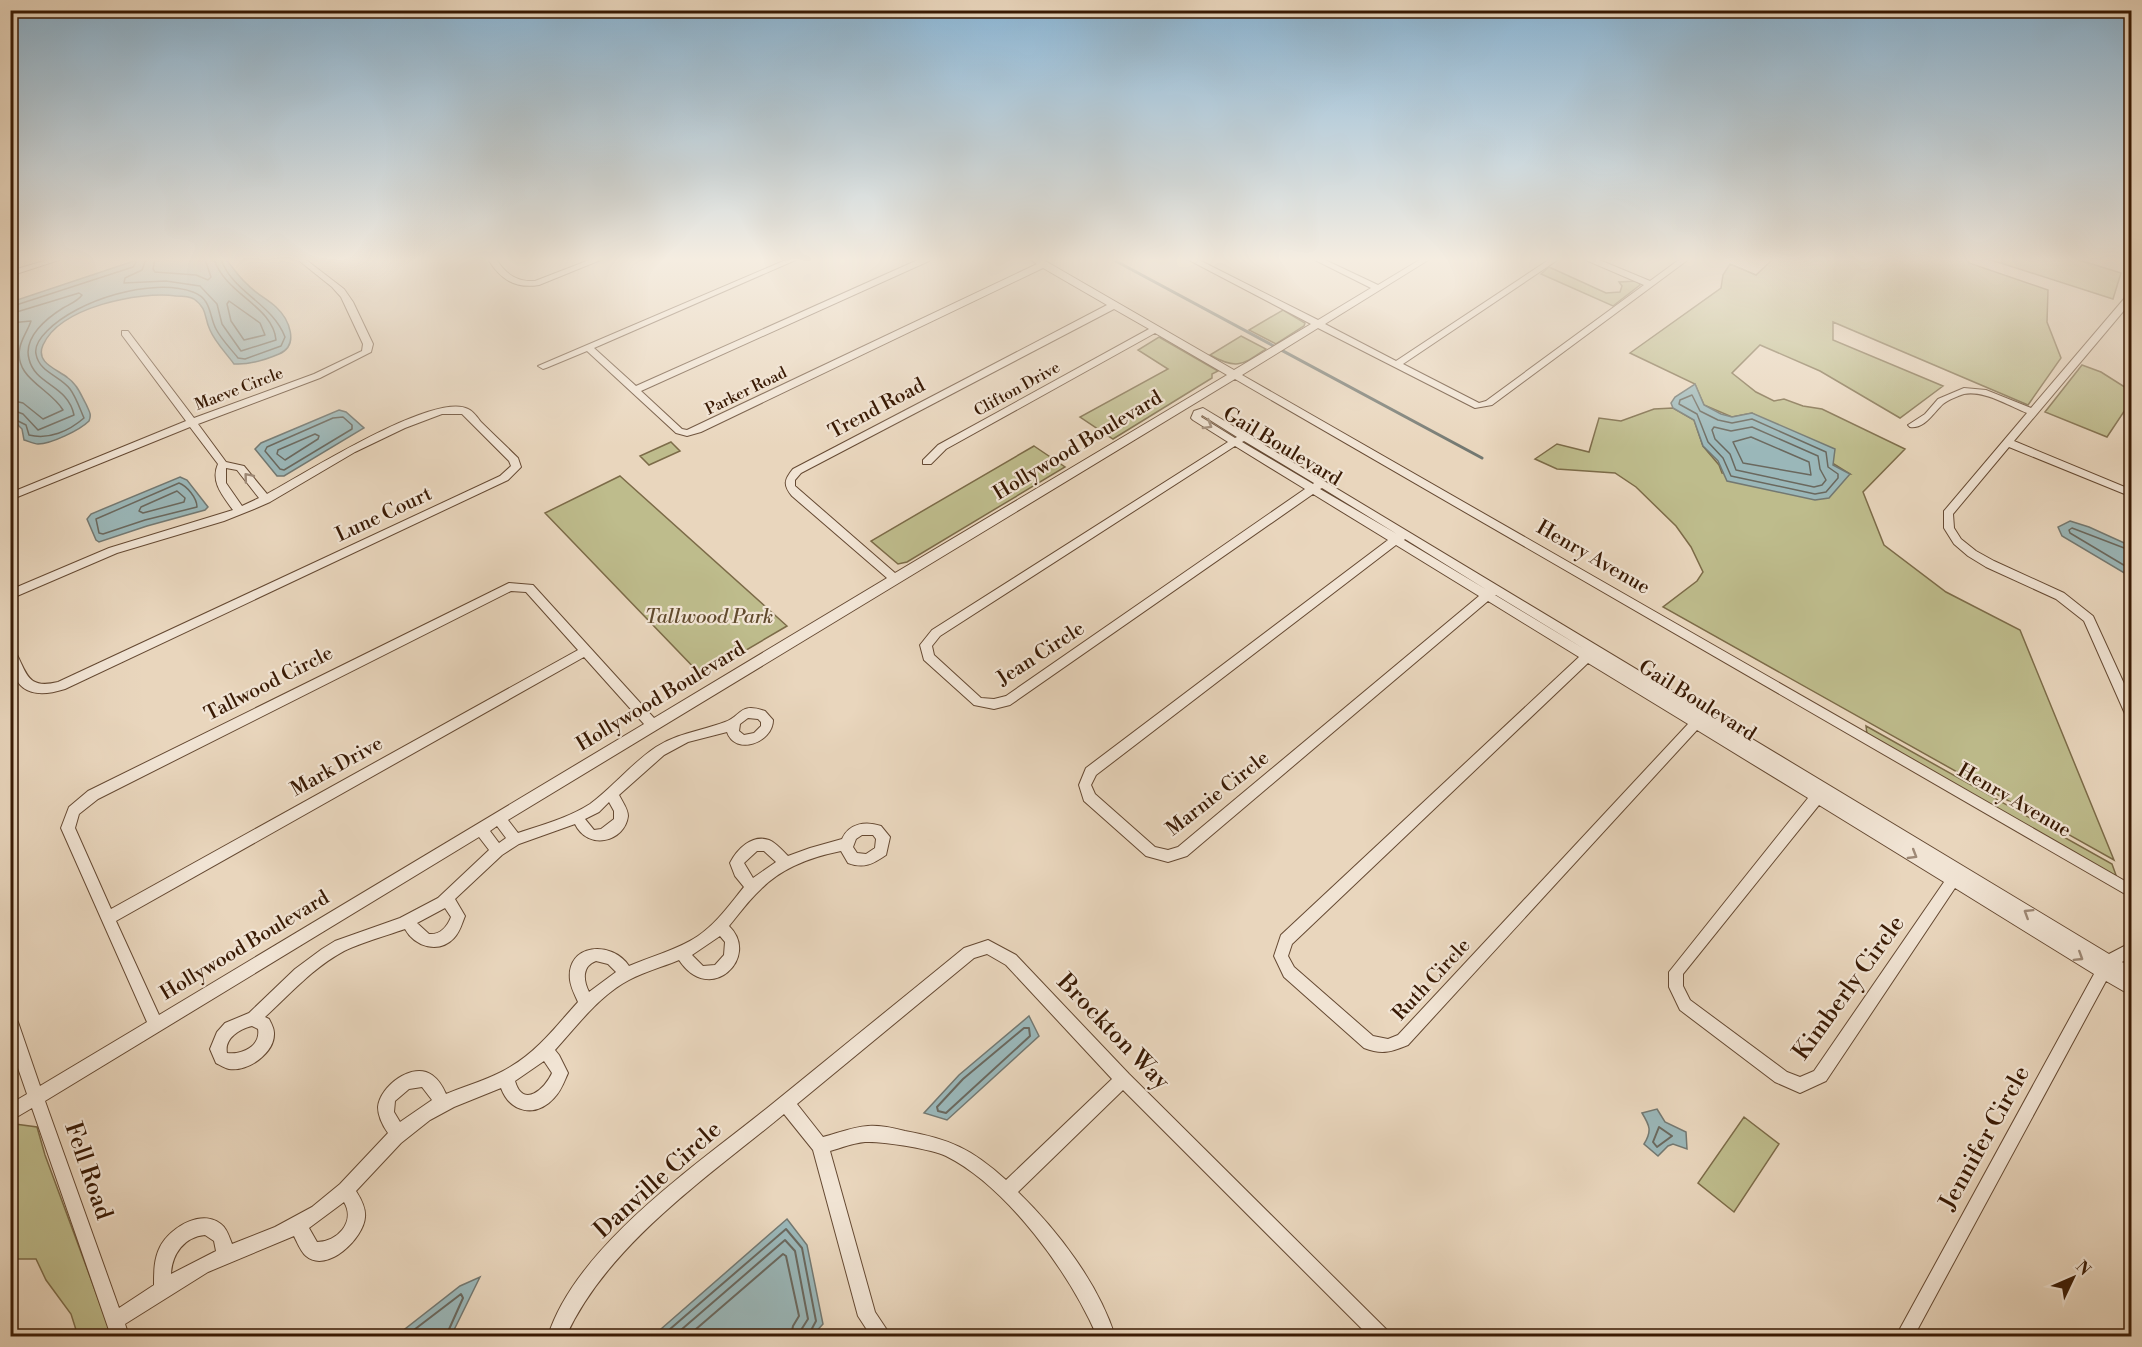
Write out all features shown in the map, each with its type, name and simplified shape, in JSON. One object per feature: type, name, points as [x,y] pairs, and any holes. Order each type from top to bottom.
[{"type":"street","name":"Maeve Circle","points":[[10,497],[317,376],[366,352],[368,344],[356,322]]},
{"type":"street","points":[[543,366],[647,322]]},
{"type":"street","points":[[588,347],[635,390],[786,322]]},
{"type":"street","name":"Parker Road","points":[[635,390],[679,431],[687,433],[698,430],[923,322]]},
{"type":"street","name":"Trend Road","points":[[896,580],[795,494],[790,487],[790,479],[797,471],[1082,322]]},
{"type":"street","name":"Henry Avenue","points":[[1144,322],[2132,892]]},
{"type":"street","points":[[1313,322],[1478,405],[1489,403],[1599,322]]},
{"type":"street","name":"Hollywood Boulevard","points":[[10,1113],[1321,322]]},
{"type":"street","points":[[1396,365],[1461,322]]},
{"type":"street","points":[[2110,322],[1948,513],[1946,523],[1950,535],[1973,555],[2059,595],[2077,607],[2089,619],[2132,716]]},
{"type":"street","name":"Clifton Drive","points":[[927,462],[942,447],[1156,329]]},
{"type":"street","points":[[125,333],[223,464],[240,468],[266,500]]},
{"type":"street","points":[[1913,425],[1929,416],[1941,401],[1964,391],[1983,392],[2034,413]]},
{"type":"street","name":"Lune Court","points":[[10,596],[125,546],[204,524],[266,500],[354,448],[447,410],[465,411],[514,460],[516,467],[504,478],[61,686],[44,691],[34,690],[26,685],[10,652]]},
{"type":"street","name":"Gail Boulevard","points":[[1239,439],[1956,875],[2105,967],[2132,989]]},
{"type":"street","name":"Jean Circle","points":[[1239,439],[936,633],[926,645],[928,657],[978,702],[994,704],[1010,700],[1317,487]]},
{"type":"street","points":[[2009,443],[2132,494]]},
{"type":"street","points":[[223,464],[219,481],[240,511]]},
{"type":"street","name":"Marnie Circle","points":[[1400,536],[1091,772],[1085,785],[1089,797],[1151,852],[1167,855],[1182,852],[1492,592]]},
{"type":"street","name":"Tallwood Circle","points":[[154,1024],[68,828],[74,811],[93,795],[508,587],[530,588],[653,726]]},
{"type":"street","name":"Mark Drive","points":[[108,918],[586,651]]},
{"type":"street","name":"Ruth Circle","points":[[1592,653],[1286,940],[1281,956],[1289,972],[1369,1043],[1388,1046],[1403,1040],[1700,720]]},
{"type":"street","points":[[253,1019],[300,974],[327,954],[408,921],[447,898],[496,850],[515,840],[578,817],[612,795],[660,751],[685,738],[733,724]]},
{"type":"street","name":"Kimberly Circle","points":[[1820,793],[1676,972],[1676,987],[1685,1005],[1781,1077],[1800,1085],[1820,1076],[1956,875]]},
{"type":"street","points":[[578,817],[581,826],[591,835],[598,836],[606,833],[621,820],[619,807],[612,795]]},
{"type":"street","points":[[499,818],[515,840]]},
{"type":"street","points":[[482,829],[496,850]]},
{"type":"street","points":[[117,1329],[164,1290],[226,1256],[297,1225],[318,1213],[345,1190],[399,1134],[423,1115],[442,1104],[523,1068],[544,1051],[587,1004],[606,987],[626,975],[682,952],[704,940],[720,927],[753,888],[787,864],[846,844]]},
{"type":"street","points":[[753,888],[740,872],[737,863],[748,848],[755,845],[766,845],[787,864]]},
{"type":"street","points":[[408,921],[417,936],[426,940],[441,939],[451,933],[458,916],[447,898]]},
{"type":"street","points":[[682,952],[691,965],[702,973],[709,974],[722,968],[734,950],[733,942],[720,927]]},
{"type":"street","name":"Brockton Way","points":[[785,1102],[969,953],[988,947],[1011,960],[1123,1079],[1381,1336]]},
{"type":"street","points":[[2105,967],[2132,948]]},
{"type":"street","points":[[587,1004],[576,976],[586,959],[600,953],[608,955],[620,963],[626,975]]},
{"type":"street","name":"Gail Boulevard","points":[[2105,967],[2132,976]]},
{"type":"street","name":"Jennifer Circle","points":[[1905,1336],[2105,967]]},
{"type":"street","name":"Fell Road","points":[[10,1022],[117,1329]]},
{"type":"street","points":[[506,1077],[507,1086],[518,1101],[527,1104],[540,1101],[553,1088],[560,1073],[554,1060],[544,1051]]},
{"type":"street","points":[[399,1134],[390,1124],[386,1106],[390,1096],[403,1084],[413,1079],[426,1080],[436,1090],[442,1104]]},
{"type":"street","points":[[1007,1191],[1123,1079]]},
{"type":"street","points":[[785,1102],[820,1146],[867,1316],[882,1336]]},
{"type":"street","name":"Danville Circle","points":[[558,1336],[564,1320],[598,1267],[639,1223],[785,1102]]},
{"type":"street","points":[[820,1146],[872,1134],[948,1148],[1007,1191],[1055,1247],[1096,1309],[1106,1336]]},
{"type":"street","points":[[297,1225],[312,1250],[319,1252],[343,1241],[356,1223],[358,1215],[355,1203],[345,1190]]},
{"type":"street","points":[[164,1290],[163,1262],[167,1251],[185,1233],[209,1227],[217,1232],[226,1256]]},
{"type":"green space","points":[[1263,322],[1305,323],[1304,326],[1276,344],[1249,330]]},
{"type":"green space","points":[[1674,322],[2047,322],[2061,358],[2028,405],[1833,322],[1833,340],[1943,386],[1900,418],[1820,371],[1760,345],[1732,373],[1756,392],[1774,401],[1784,399],[1803,406],[1822,409],[1905,449],[1863,492],[1884,545],[1946,592],[2020,630],[2114,860],[1663,607],[1697,581],[1703,572],[1691,547],[1676,526],[1636,487],[1615,473],[1557,469],[1535,459],[1557,444],[1589,452],[1599,418],[1621,421],[1654,409],[1673,408],[1694,420],[1703,446],[1719,465],[1722,473],[1850,474],[1752,413],[1732,417],[1704,405],[1695,384],[1630,353]]},
{"type":"green space","points":[[1241,336],[1266,349],[1239,364],[1227,363],[1210,355]]},
{"type":"green space","points":[[1159,337],[1218,371],[1212,374],[1212,378],[1113,439],[1080,417],[1168,369],[1138,350]]},
{"type":"green space","points":[[2082,365],[2101,372],[2131,391],[2131,401],[2107,437],[2045,412]]},
{"type":"green space","points":[[671,442],[680,451],[649,465],[640,456]]},
{"type":"green space","points":[[1034,446],[1065,467],[907,562],[898,564],[871,541]]},
{"type":"green space","name":"Tallwood Park","points":[[620,476],[787,626],[702,676],[545,513]]},
{"type":"green space","points":[[1866,726],[2112,864],[2117,878],[1867,734]]},
{"type":"green space","points":[[1744,1117],[1779,1144],[1734,1212],[1698,1183]]},
{"type":"green space","points":[[15,1124],[37,1127],[45,1155],[112,1336],[78,1336],[71,1314],[46,1280],[36,1259],[11,1259],[10,1196],[14,1195],[14,1170],[11,1170],[11,1127]]},
{"type":"water","points":[[11,322],[65,322],[52,332],[43,345],[42,356],[48,365],[71,380],[76,386],[89,411],[89,421],[57,439],[38,444],[24,440],[22,429],[11,418]]},
{"type":"water","points":[[207,322],[287,322],[291,338],[289,345],[279,354],[252,363],[234,364]]},
{"type":"water","points":[[1695,384],[1704,405],[1721,414],[1732,417],[1752,413],[1835,449],[1833,465],[1850,474],[1829,498],[1815,500],[1727,481],[1718,461],[1703,446],[1694,420],[1673,408],[1671,403],[1675,397]]},
{"type":"water","points":[[339,410],[346,412],[364,428],[284,476],[277,476],[255,449],[261,443]]},
{"type":"water","points":[[180,477],[187,480],[208,507],[205,510],[99,542],[96,540],[87,519],[91,514]]},
{"type":"water","points":[[2070,521],[2131,546],[2131,577],[2062,536],[2058,527]]},
{"type":"water","points":[[1029,1016],[1039,1036],[947,1120],[924,1113],[959,1075]]},
{"type":"water","points":[[1657,1109],[1665,1122],[1686,1132],[1687,1149],[1673,1144],[1658,1156],[1644,1144],[1649,1128],[1642,1113]]},
{"type":"water","points":[[787,1219],[807,1245],[823,1324],[812,1336],[653,1336]]},
{"type":"water","points":[[480,1277],[451,1336],[396,1336],[460,1286]]},
{"type":"waterway","points":[[1229,322],[1482,458]]}]
